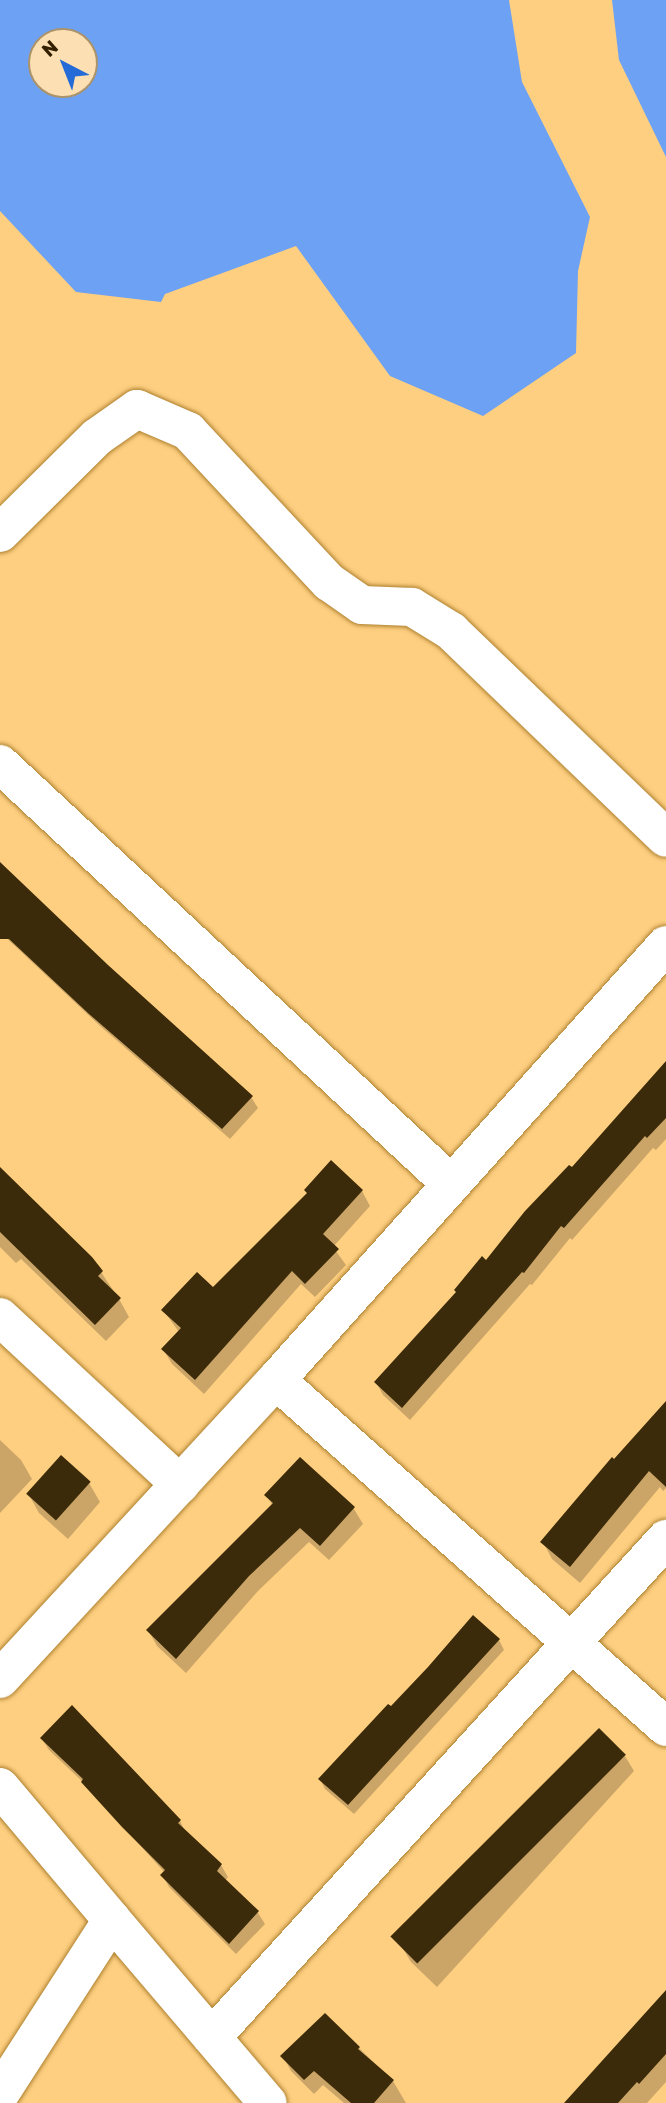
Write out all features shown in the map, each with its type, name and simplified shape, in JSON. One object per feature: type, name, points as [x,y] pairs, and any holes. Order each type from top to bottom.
[{"type":"street","points":[[0,533],[97,437],[137,408],[188,431],[329,582],[362,605],[412,607],[451,631],[666,838]]},
{"type":"street","points":[[0,764],[450,1183]]},
{"type":"street","points":[[0,1679],[276,1380],[666,945]]},
{"type":"street","points":[[0,1317],[180,1484]]},
{"type":"street","points":[[276,1380],[666,1727]]},
{"type":"street","points":[[212,2037],[666,1539]]},
{"type":"street","points":[[0,1787],[268,2103]]},
{"type":"street","points":[[0,2094],[112,1920]]},
{"type":"water","points":[[0,0],[509,0],[522,82],[590,217],[578,271],[576,353],[483,416],[390,376],[296,246],[165,294],[161,302],[76,292],[0,211]]},
{"type":"water","points":[[612,0],[666,0],[666,157],[619,60]]},
{"type":"building","points":[[0,862],[108,965],[253,1096],[222,1129],[89,1014],[9,939],[0,939]]},
{"type":"building","points":[[666,1061],[666,1118],[647,1138],[645,1136],[564,1228],[561,1226],[524,1273],[522,1272],[402,1408],[374,1382],[456,1292],[454,1290],[482,1256],[486,1260],[525,1211],[569,1165],[572,1167]]},
{"type":"building","points":[[331,1160],[363,1190],[323,1234],[339,1249],[305,1284],[292,1271],[195,1380],[161,1349],[181,1328],[161,1310],[197,1272],[213,1287],[307,1193],[304,1190]]},
{"type":"building","points":[[0,1167],[92,1257],[103,1271],[98,1276],[121,1298],[95,1325],[0,1232]]},
{"type":"building","points":[[666,1401],[666,1487],[649,1471],[570,1567],[540,1542],[612,1457],[614,1459]]},
{"type":"building","points":[[61,1455],[91,1482],[56,1520],[26,1494]]},
{"type":"building","points":[[300,1457],[355,1507],[320,1546],[300,1528],[249,1576],[176,1659],[146,1630],[273,1503],[264,1495]]},
{"type":"building","points":[[473,1615],[500,1639],[348,1805],[318,1779],[388,1704],[391,1706],[428,1667]]},
{"type":"building","points":[[72,1705],[181,1820],[178,1823],[222,1864],[217,1871],[259,1911],[229,1944],[160,1875],[165,1870],[81,1782],[83,1779],[40,1738]]},
{"type":"building","points":[[599,1728],[626,1755],[417,1963],[390,1937]]},
{"type":"building","points":[[666,1990],[666,2054],[639,2084],[637,2082],[618,2103],[564,2103]]},
{"type":"building","points":[[325,2013],[360,2047],[358,2049],[394,2080],[374,2103],[351,2103],[314,2071],[304,2080],[280,2056]]}]
